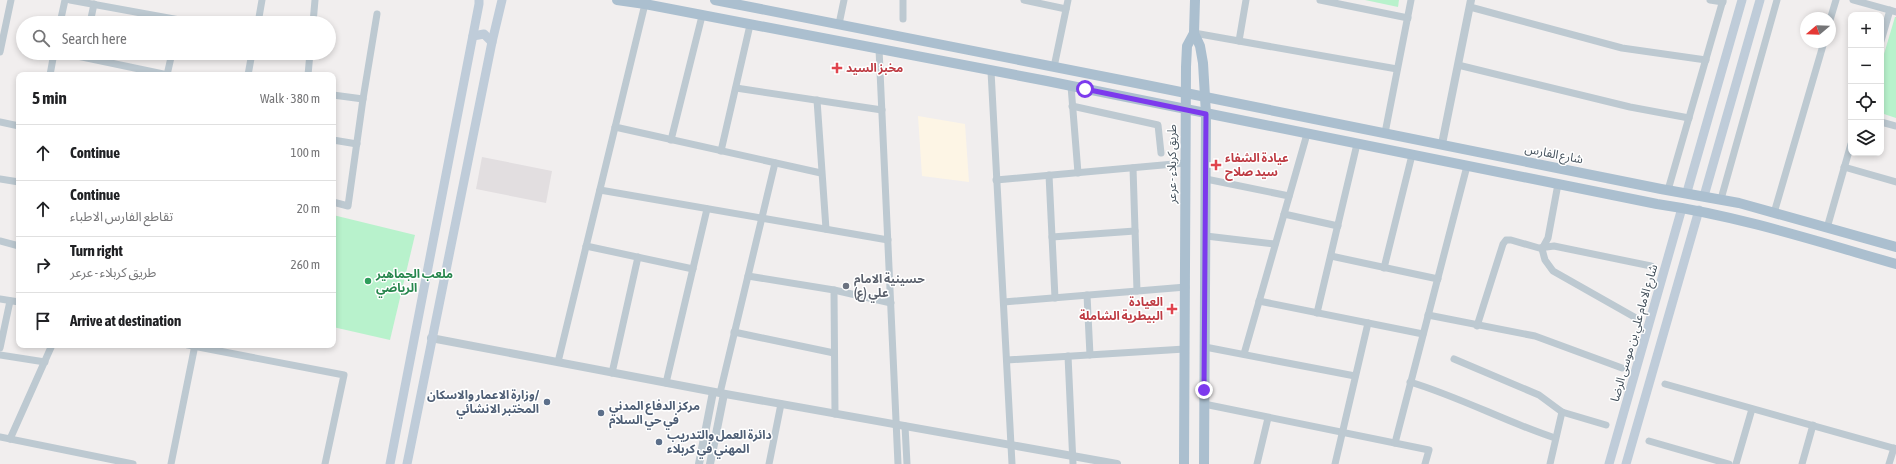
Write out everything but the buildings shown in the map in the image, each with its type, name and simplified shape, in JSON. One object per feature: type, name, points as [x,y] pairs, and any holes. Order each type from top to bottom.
[{"type":"main road","points":[[390,464],[479,0]]},
{"type":"main road","points":[[407,464],[431,338],[502,0]]},
{"type":"main road","points":[[617,0],[645,4],[1071,86],[1558,184],[1699,210],[1740,219],[1896,264]]},
{"type":"main road","name":"شارع الفارس","points":[[715,0],[728,1],[1668,190],[1687,192],[1721,199],[1896,247]]},
{"type":"main road","points":[[1195,0],[1194,33],[1200,46],[1206,114],[1204,464]]},
{"type":"main road","points":[[1682,208],[1742,0]]},
{"type":"main road","points":[[1626,464],[1760,0]]},
{"type":"main road","name":"طريق كربلاء - عرعر","points":[[1184,464],[1187,46],[1194,33]]},
{"type":"main road","points":[[473,36],[484,34],[492,42]]},
{"type":"main road","points":[[1127,97],[1130,98],[1136,93],[1136,86],[1131,82]]},
{"type":"main road","points":[[1230,119],[1230,109],[1233,105],[1240,104]]},
{"type":"main road","points":[[1161,105],[1177,115],[1186,134]]},
{"type":"main road","points":[[1206,131],[1208,125],[1212,121],[1230,119]]},
{"type":"main road","name":"شارع الامام علي بن موسى الرضا","points":[[1609,464],[1682,208]]},
{"type":"main road","points":[[1671,246],[1687,251]]},
{"type":"main road","points":[[405,388],[411,392],[421,390]]},
{"type":"main road","points":[[401,409],[410,408],[416,414]]},
{"type":"street","points":[[0,52],[11,0]]},
{"type":"street","points":[[62,16],[65,0]]},
{"type":"street","points":[[70,0],[153,16]]},
{"type":"street","points":[[259,16],[262,0]]},
{"type":"street","points":[[314,16],[315,0]]},
{"type":"street","points":[[839,24],[844,0]]},
{"type":"street","points":[[902,19],[903,0]]},
{"type":"street","points":[[1024,0],[1066,8]]},
{"type":"street","points":[[1054,66],[1068,0]]},
{"type":"street","points":[[1239,41],[1246,0]]},
{"type":"street","points":[[1320,0],[1408,18]]},
{"type":"street","points":[[1385,133],[1411,0]]},
{"type":"street","points":[[1668,190],[1723,1],[1710,0]]},
{"type":"street","points":[[1721,199],[1777,0]]},
{"type":"street","points":[[1832,12],[1836,0]]},
{"type":"street","points":[[1853,0],[1893,11],[1884,34]]},
{"type":"street","points":[[1442,144],[1470,3],[1622,48],[1706,60]]},
{"type":"street","points":[[91,16],[94,4]]},
{"type":"street","points":[[558,362],[645,4]]},
{"type":"street","points":[[336,203],[348,206],[377,14]]},
{"type":"street","points":[[671,140],[702,16]]},
{"type":"street","points":[[721,151],[750,25]]},
{"type":"street","points":[[1194,33],[1397,69]]},
{"type":"street","points":[[1774,213],[1822,48]]},
{"type":"street","points":[[879,49],[898,464]]},
{"type":"street","points":[[51,72],[53,60]]},
{"type":"street","points":[[98,60],[133,71]]},
{"type":"street","points":[[169,72],[171,60]]},
{"type":"street","points":[[249,72],[251,60]]},
{"type":"street","points":[[308,72],[309,60]]},
{"type":"street","points":[[1458,65],[1630,107],[1689,118]]},
{"type":"street","points":[[991,71],[1012,464]]},
{"type":"street","points":[[1071,86],[1078,173]]},
{"type":"street","points":[[736,88],[882,110]]},
{"type":"street","points":[[336,95],[363,99]]},
{"type":"street","points":[[817,100],[826,229]]},
{"type":"street","points":[[1072,106],[1158,125],[1160,154]]},
{"type":"street","points":[[0,122],[16,125]]},
{"type":"street","points":[[1884,123],[1896,126]]},
{"type":"street","points":[[615,127],[822,174]]},
{"type":"street","points":[[1244,354],[1307,134]]},
{"type":"street","points":[[336,140],[357,144]]},
{"type":"street","points":[[1317,313],[1357,144]]},
{"type":"street","points":[[1827,228],[1848,154]]},
{"type":"street","points":[[1384,268],[1412,155]]},
{"type":"street","points":[[699,464],[711,405],[719,393],[775,163]]},
{"type":"street","points":[[996,180],[1185,163]]},
{"type":"street","points":[[1394,443],[1467,166]]},
{"type":"street","points":[[1844,167],[1896,182]]},
{"type":"street","points":[[1133,168],[1137,291]]},
{"type":"street","points":[[1049,175],[1055,298]]},
{"type":"street","points":[[0,178],[16,181]]},
{"type":"street","points":[[1206,179],[1289,196]]},
{"type":"street","points":[[1558,184],[1549,224],[1548,238],[1542,248],[1545,260],[1553,271],[1636,318]]},
{"type":"street","points":[[600,190],[888,240]]},
{"type":"street","points":[[666,383],[707,209]]},
{"type":"street","points":[[1284,214],[1338,226]]},
{"type":"street","points":[[1052,236],[1135,231]]},
{"type":"street","points":[[1206,236],[1275,244]]},
{"type":"street","points":[[1477,326],[1504,242],[1511,240],[1542,248],[1552,246],[1651,266]]},
{"type":"street","points":[[0,241],[16,245]]},
{"type":"street","points":[[586,246],[693,270]]},
{"type":"street","points":[[1331,256],[1438,279]]},
{"type":"street","points":[[612,373],[638,257]]},
{"type":"street","points":[[748,276],[834,290],[891,303]]},
{"type":"street","points":[[1004,302],[1186,286]]},
{"type":"street","points":[[834,290],[835,414]]},
{"type":"street","points":[[1087,295],[1090,355]]},
{"type":"street","points":[[0,299],[16,301]]},
{"type":"street","points":[[0,348],[10,300]]},
{"type":"street","points":[[1259,301],[1423,334]]},
{"type":"street","points":[[1428,315],[1477,326],[1535,336],[1622,368]]},
{"type":"street","points":[[1335,464],[1368,323]]},
{"type":"street","points":[[734,332],[834,353]]},
{"type":"street","points":[[431,338],[719,393],[1011,445],[1073,460],[1117,464]]},
{"type":"street","points":[[1205,347],[1355,376]]},
{"type":"street","points":[[10,439],[51,348]]},
{"type":"street","points":[[171,464],[191,348]]},
{"type":"street","points":[[207,348],[344,375],[325,464]]},
{"type":"street","points":[[1007,360],[1185,349]]},
{"type":"street","points":[[0,355],[45,362]]},
{"type":"street","points":[[1068,356],[1073,460]]},
{"type":"street","points":[[1454,359],[1539,395],[1562,412],[1606,425]]},
{"type":"street","points":[[1410,382],[1456,397],[1519,426],[1555,438]]},
{"type":"street","points":[[1665,384],[1895,448],[1889,464]]},
{"type":"street","points":[[710,464],[721,408],[719,393]]},
{"type":"street","points":[[711,405],[718,403],[721,408]]},
{"type":"street","points":[[769,464],[781,404]]},
{"type":"street","points":[[1204,404],[1429,450],[1425,464]]},
{"type":"street","points":[[1736,464],[1752,409]]},
{"type":"street","points":[[1550,464],[1562,412]]},
{"type":"street","points":[[1257,464],[1268,418]]},
{"type":"street","points":[[1802,464],[1812,425]]},
{"type":"street","points":[[905,426],[907,464]]},
{"type":"street","points":[[0,437],[133,464]]},
{"type":"street","points":[[1649,441],[1730,464]]},
{"type":"shaded area","points":[[918,116],[965,124],[969,182],[922,176]]},
{"type":"shaded area","points":[[482,157],[552,171],[546,203],[476,189]]},
{"type":"green space","points":[[1365,0],[1399,0],[1398,7]]},
{"type":"green space","points":[[1896,17],[1896,118],[1884,114],[1884,54]]},
{"type":"green space","name":"ملعب الجماهير الرياضي","points":[[336,216],[415,235],[390,340],[336,328]]},
{"type":"place","name":"مخبز السيد","points":[[837,68]]},
{"type":"place","name":"عيادة الشفاء سيد صلاح","points":[[1216,165]]},
{"type":"place","name":"ملعب الجماهير الرياضي","points":[[368,281]]},
{"type":"place","name":"حسينية الامام علي (ع)","points":[[846,286]]},
{"type":"place","name":"العيادة البيطرية الشاملة","points":[[1172,309]]},
{"type":"place","name":"وزارة الاعمار والاسكان/ المختبر الانشائي","points":[[547,402]]},
{"type":"place","name":"مركز الدفاع المدني في حي السلام","points":[[601,413]]},
{"type":"place","name":"دائرة العمل والتدريب المهني في كربلاء","points":[[659,442]]},
{"type":"route","points":[[1085,89],[1206,114],[1206,295],[1204,390]]}]
